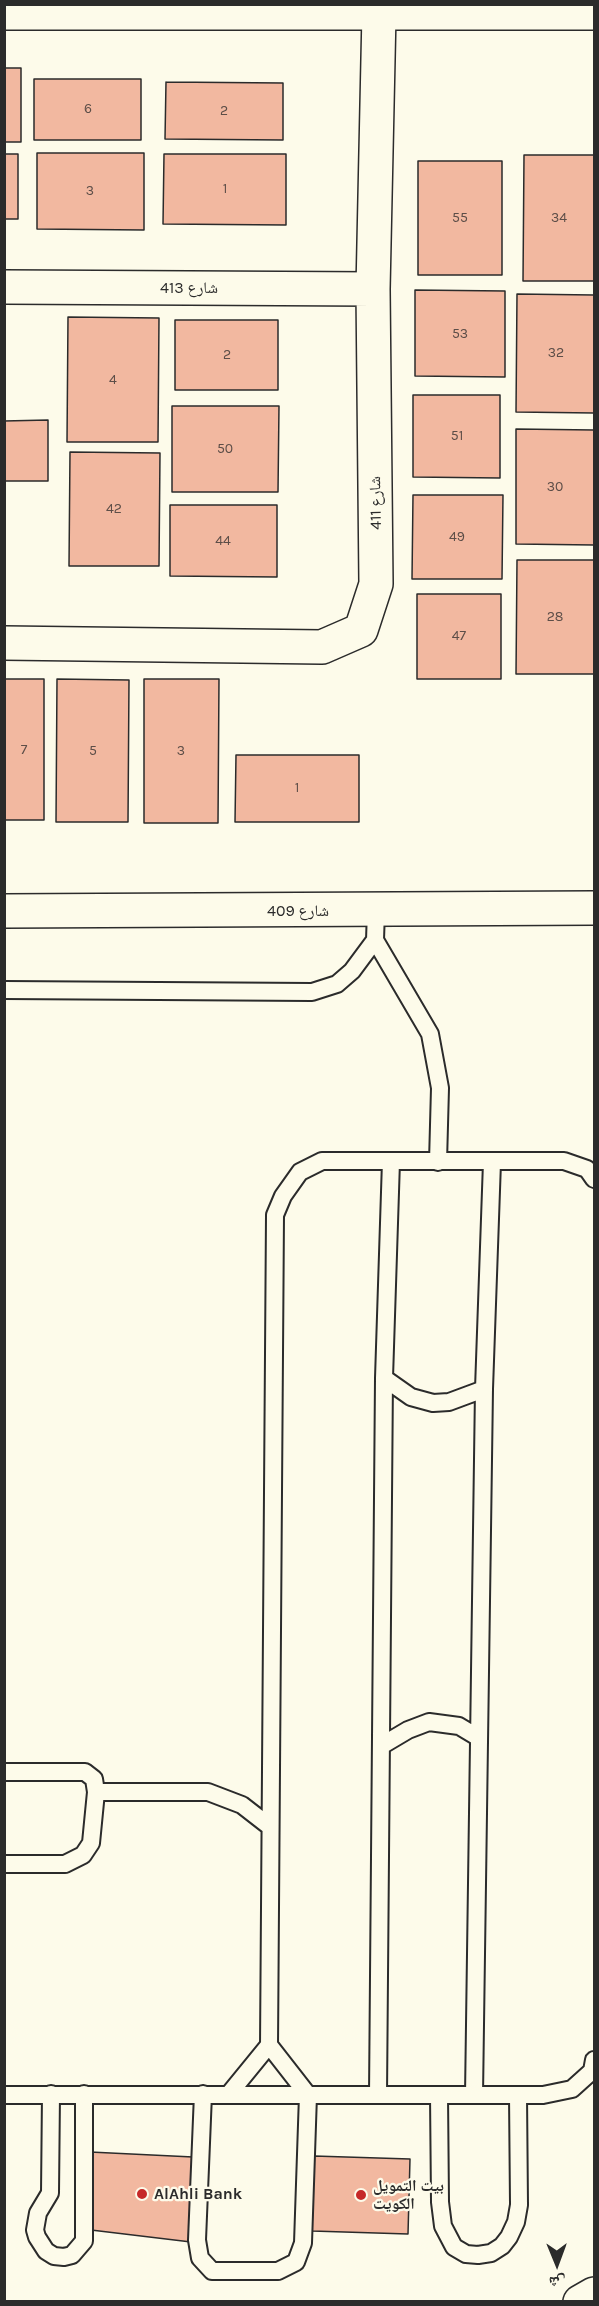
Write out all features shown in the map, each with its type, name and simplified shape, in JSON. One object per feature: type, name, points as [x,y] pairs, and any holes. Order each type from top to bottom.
[{"type":"street","points":[[4,13],[594,13]]},
{"type":"street","name":"شارع 411","points":[[4,643],[322,646],[360,630],[376,584],[373,290],[379,13]]},
{"type":"street","name":"شارع 413","points":[[4,287],[373,290]]},
{"type":"street","name":"شارع 409","points":[[4,911],[376,925],[594,908]]},
{"type":"street","points":[[580,2301],[594,2294]]},
{"type":"lane","points":[[4,990],[312,992],[337,984],[352,970],[376,925]]},
{"type":"lane","points":[[376,925],[430,1034],[440,1088],[438,1162]]},
{"type":"lane","points":[[203,2094],[197,2240],[200,2258],[212,2271],[278,2271],[296,2262],[303,2243],[308,2095],[269,2045],[275,1215],[282,1196],[300,1172],[322,1161],[564,1161],[587,1169],[594,1179]]},
{"type":"lane","points":[[378,2095],[384,1378],[391,1161]]},
{"type":"lane","points":[[474,2095],[484,1389],[492,1162]]},
{"type":"lane","points":[[384,1378],[411,1397],[433,1403],[449,1402],[484,1389]]},
{"type":"lane","points":[[381,1746],[408,1730],[429,1722],[459,1726],[479,1738]]},
{"type":"lane","points":[[4,1772],[86,1772],[94,1779],[96,1792],[91,1843],[83,1855],[65,1864],[4,1864]]},
{"type":"lane","points":[[96,1792],[208,1792],[242,1805],[269,1826]]},
{"type":"lane","points":[[229,2094],[269,2045]]},
{"type":"lane","points":[[4,2095],[543,2095],[572,2089],[592,2071],[594,2060]]},
{"type":"lane","points":[[51,2094],[50,2193],[38,2213],[35,2230],[46,2252],[64,2257],[72,2254],[84,2241],[84,2094]]},
{"type":"lane","points":[[439,2095],[440,2202],[443,2226],[454,2247],[466,2254],[478,2255],[491,2253],[502,2246],[516,2222],[519,2205],[518,2095]]},
{"type":"building","points":[[4,68],[21,68],[21,142],[4,142]]},
{"type":"building","points":[[34,79],[141,79],[141,140],[34,140]]},
{"type":"building","points":[[166,82],[283,83],[283,140],[165,139]]},
{"type":"building","points":[[37,153],[144,153],[144,230],[37,229]]},
{"type":"building","points":[[4,154],[18,154],[18,219],[4,219]]},
{"type":"building","points":[[164,154],[286,154],[286,225],[163,224]]},
{"type":"building","points":[[524,155],[594,155],[594,281],[523,281]]},
{"type":"building","points":[[418,161],[502,161],[502,275],[418,275]]},
{"type":"building","points":[[415,290],[505,291],[505,377],[415,376]]},
{"type":"building","points":[[517,294],[594,295],[594,413],[516,412]]},
{"type":"building","points":[[68,317],[159,318],[158,442],[67,442]]},
{"type":"building","points":[[175,320],[278,320],[278,390],[175,390]]},
{"type":"building","points":[[413,395],[500,395],[500,478],[413,477]]},
{"type":"building","points":[[172,406],[279,406],[278,492],[172,492]]},
{"type":"building","points":[[48,420],[48,481],[4,481],[4,421]]},
{"type":"building","points":[[516,429],[594,430],[594,545],[516,544]]},
{"type":"building","points":[[70,452],[160,453],[159,566],[69,566]]},
{"type":"building","points":[[413,495],[503,495],[502,579],[412,579]]},
{"type":"building","points":[[170,505],[277,505],[277,577],[170,576]]},
{"type":"building","points":[[517,560],[594,560],[594,674],[516,674]]},
{"type":"building","points":[[417,594],[501,594],[501,679],[417,679]]},
{"type":"building","points":[[4,679],[44,679],[44,820],[4,820]]},
{"type":"building","points":[[57,679],[129,680],[128,822],[56,822]]},
{"type":"building","points":[[144,679],[219,679],[218,823],[144,823]]},
{"type":"building","points":[[236,755],[359,755],[359,822],[235,822]]},
{"type":"building","name":"AlAhli Bank","points":[[90,2152],[193,2157],[191,2242],[91,2230]]},
{"type":"building","name":"بيت التمويل الكويت","points":[[314,2156],[410,2159],[408,2234],[312,2231]]},
{"type":"place","name":"AlAhli Bank","points":[[142,2194]]},
{"type":"place","name":"بيت التمويل الكويت","points":[[361,2195]]}]
